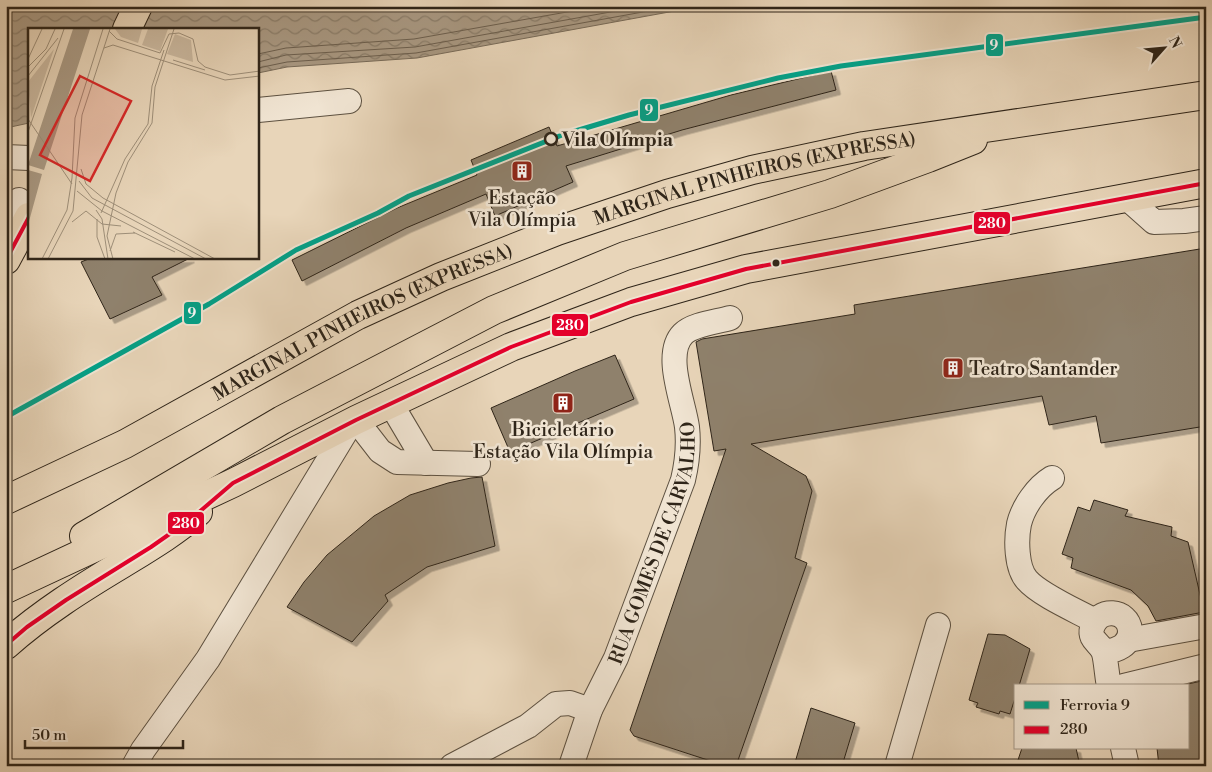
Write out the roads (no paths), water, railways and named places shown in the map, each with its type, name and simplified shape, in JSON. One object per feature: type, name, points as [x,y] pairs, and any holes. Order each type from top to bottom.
[{"type":"highway","points":[[127,28],[138,6]]},
{"type":"highway","name":"MARGINAL PINHEIROS (EXPRESSA)","points":[[11,500],[126,444],[358,315],[441,277],[557,231],[667,194],[752,170],[864,146],[1206,95]]},
{"type":"highway","points":[[6,584],[72,542],[282,420],[494,310],[625,256],[830,194],[928,158],[1010,124]]},
{"type":"highway","points":[[6,589],[232,483],[353,422],[511,347],[631,302],[746,269],[1206,182]]},
{"type":"highway","points":[[6,260],[21,203]]},
{"type":"highway","points":[[6,644],[66,600],[151,547],[183,524],[232,483]]},
{"type":"street","points":[[259,110],[349,101]]},
{"type":"street","points":[[6,157],[28,158]]},
{"type":"street","points":[[1127,198],[1154,222],[1206,218]]},
{"type":"street","points":[[6,224],[21,203]]},
{"type":"street","name":"RUA GOMES DE CARVALHO","points":[[571,766],[590,710],[616,658],[683,480],[687,462],[687,427],[674,362],[676,344],[683,334],[694,328],[730,318]]},
{"type":"street","points":[[391,404],[426,463]]},
{"type":"street","points":[[134,766],[143,750],[208,659],[353,422],[380,451],[397,462],[478,464]]},
{"type":"street","points":[[1052,478],[1045,482],[1035,493],[1020,524],[1018,557],[1021,570],[1027,580],[1050,597],[1095,621]]},
{"type":"street","points":[[1103,651],[1109,652],[1120,648],[1128,640],[1129,624],[1124,617],[1117,613],[1109,612],[1101,616],[1095,621],[1092,629],[1092,637],[1103,651],[1109,684]]},
{"type":"street","points":[[897,766],[938,625]]},
{"type":"street","points":[[1128,640],[1206,626]]},
{"type":"street","points":[[1132,684],[1206,666]]},
{"type":"street","points":[[452,766],[528,726],[556,704],[570,703],[590,710]]},
{"type":"street","points":[[1123,750],[1127,766]]},
{"type":"water","points":[[6,6],[702,6],[417,58],[287,67],[259,73],[259,28],[28,28],[28,123],[6,128]]},
{"type":"rail line","name":"9","points":[[6,417],[209,304],[296,250],[378,213],[409,196],[562,135],[629,115],[778,78],[841,66],[1206,17]]},
{"type":"place","name":"Vila Olímpia","points":[[551,139]]},
{"type":"place","name":"Estação Vila Olímpia","points":[[522,171]]},
{"type":"place","name":"Teatro Santander","points":[[953,368]]},
{"type":"place","name":"Bicicletário Estação Vila Olímpia","points":[[563,403]]}]
